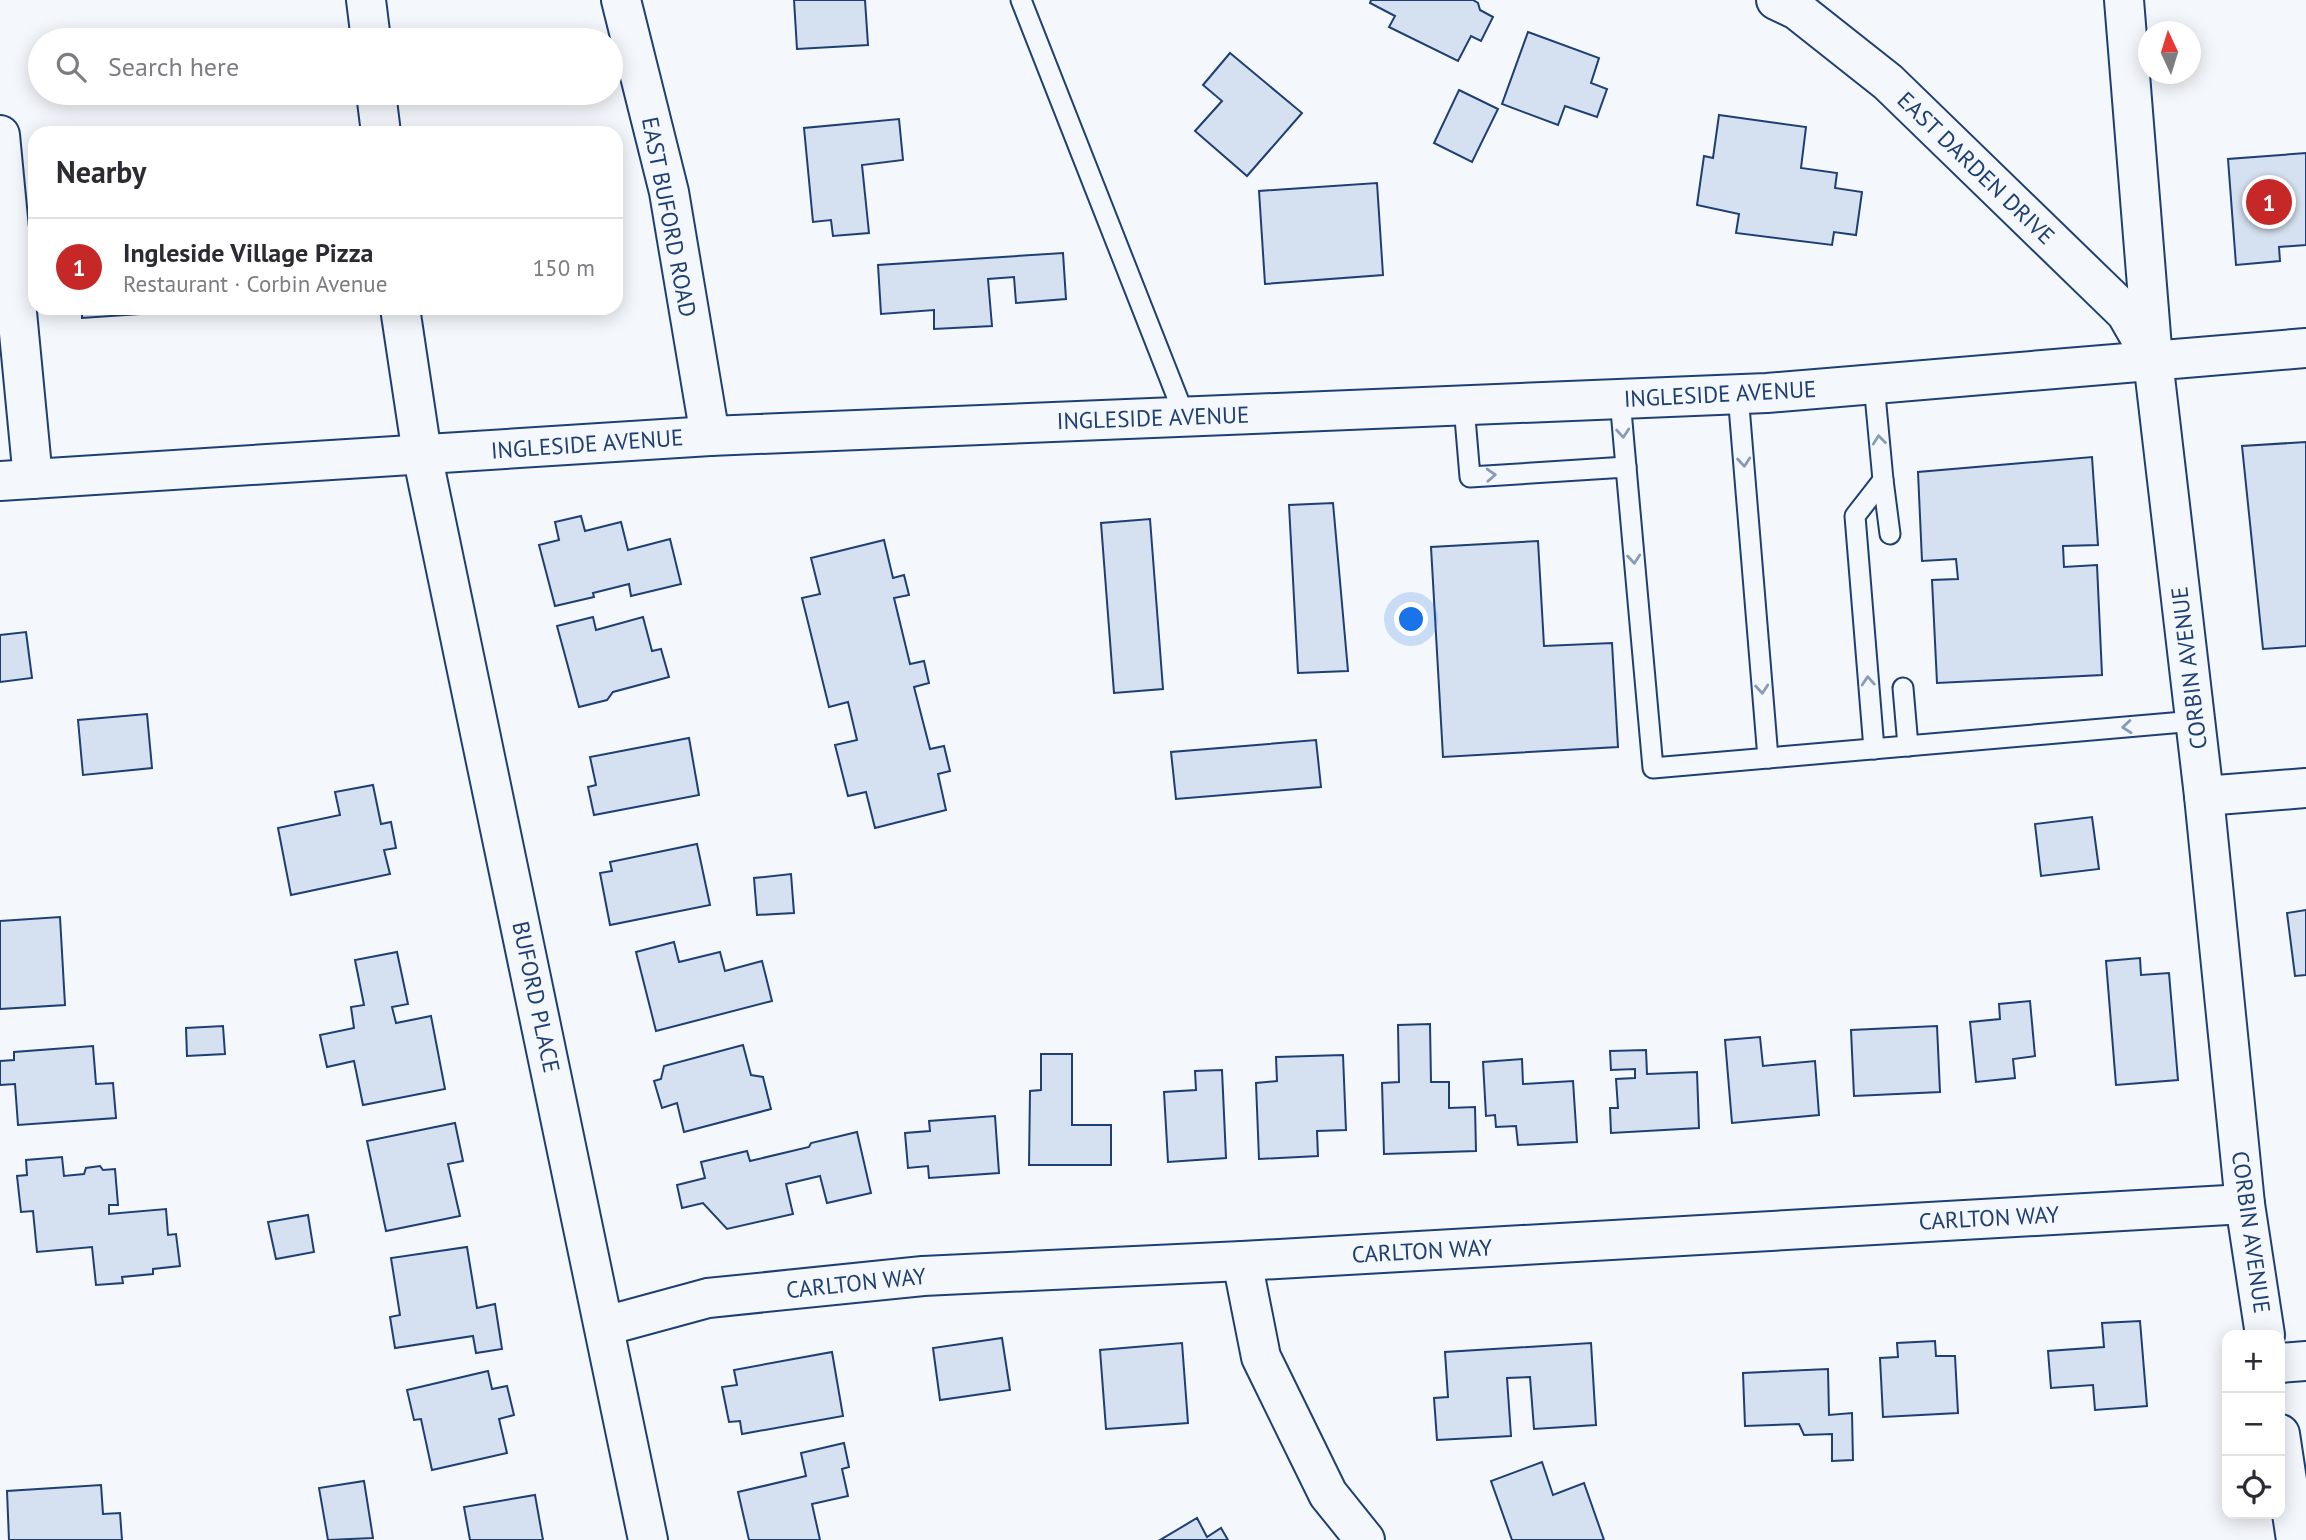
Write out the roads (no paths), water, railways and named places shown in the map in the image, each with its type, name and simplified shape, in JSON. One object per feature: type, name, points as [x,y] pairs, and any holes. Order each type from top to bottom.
[{"type":"street","points":[[366,0],[370,28]]},
{"type":"street","name":"EAST BUFORD ROAD","points":[[621,0],[669,192],[710,436]]},
{"type":"street","name":"CORBIN AVENUE","points":[[2124,0],[2153,360],[2204,796],[2245,1204],[2263,1330]]},
{"type":"street","name":"EAST DARDEN DRIVE","points":[[1801,6],[1888,82],[2126,313],[2153,360]]},
{"type":"street","points":[[378,105],[380,126]]},
{"type":"street","points":[[0,135],[17,480]]},
{"type":"street","name":"BUFORD PLACE","points":[[401,315],[422,454],[648,1540]]},
{"type":"street","name":"INGLESIDE AVENUE","points":[[17,480],[710,436],[1738,394],[2306,348]]},
{"type":"street","points":[[2204,796],[2306,788]]},
{"type":"street","name":"CARLTON WAY","points":[[605,1326],[708,1298],[896,1278],[2245,1204]]},
{"type":"street","points":[[1241,1261],[1261,1357],[1328,1494],[1365,1540]]},
{"type":"street","points":[[2285,1363],[2306,1361]]},
{"type":"street","points":[[2283,1456],[2296,1540]]},
{"type":"lane","points":[[1021,0],[1185,417]]},
{"type":"lane","points":[[1874,384],[1889,534]]},
{"type":"lane","points":[[1738,394],[1768,758]]},
{"type":"lane","points":[[1620,399],[1653,768],[2195,721]]},
{"type":"lane","points":[[1464,406],[1470,477],[1626,467]]},
{"type":"lane","points":[[1874,749],[1855,516],[1883,480]]},
{"type":"lane","points":[[1903,688],[1908,746]]},
{"type":"place","name":"Ingleside Village Pizza","points":[[2269,202]]}]
